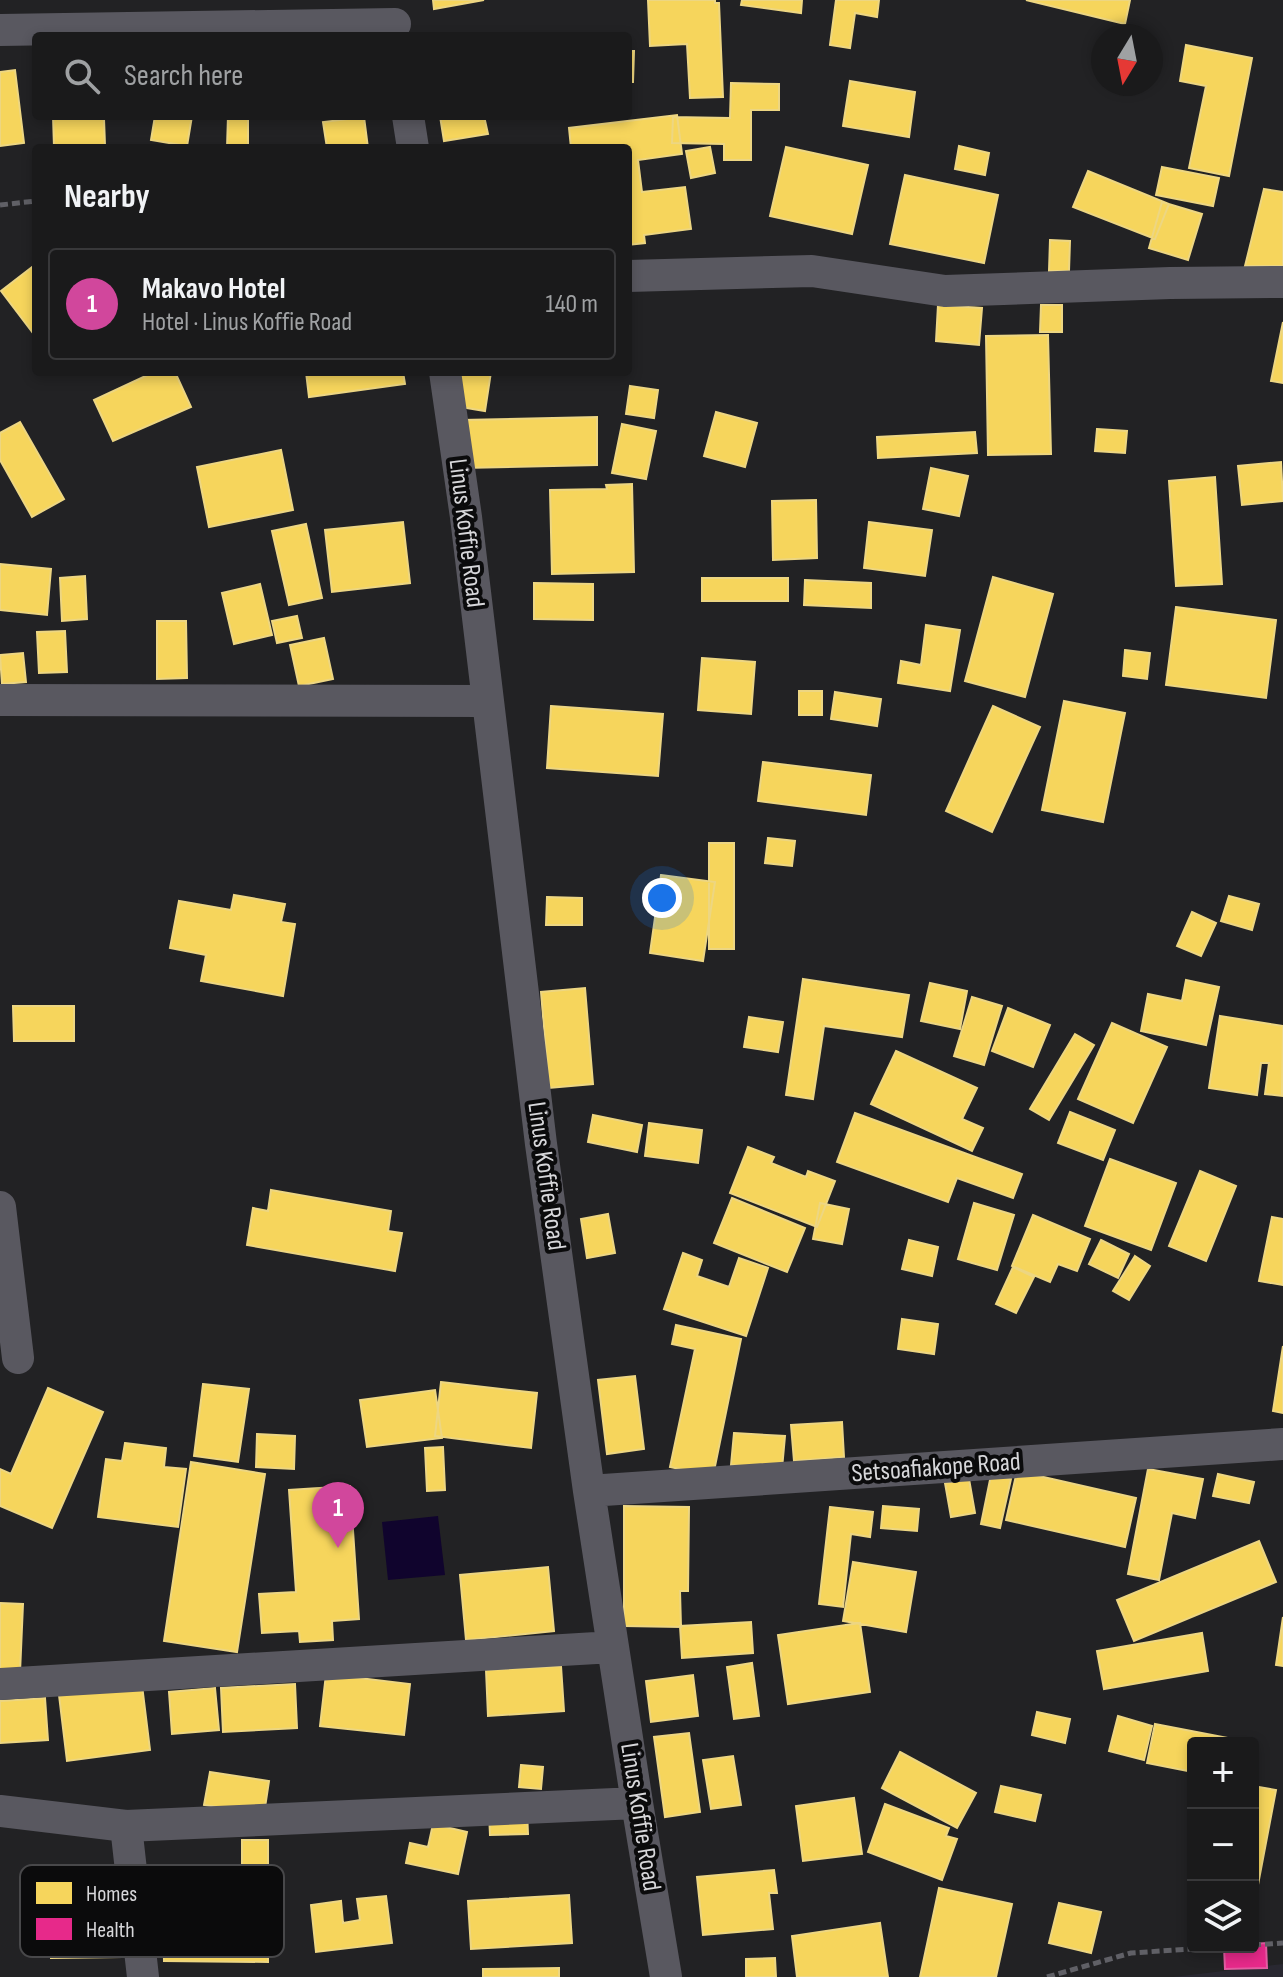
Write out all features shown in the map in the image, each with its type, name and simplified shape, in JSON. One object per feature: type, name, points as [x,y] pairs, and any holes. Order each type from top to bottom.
[{"type":"street","points":[[0,30],[394,20]]},
{"type":"street","points":[[409,120],[412,144]]},
{"type":"street","points":[[632,276],[812,271],[945,291],[1283,282]]},
{"type":"street","name":"Linus Koffie Road","points":[[446,376],[466,517],[541,1144],[589,1491],[666,1977]]},
{"type":"street","points":[[0,700],[487,701]]},
{"type":"street","points":[[0,1207],[18,1358]]},
{"type":"street","name":"Setsoafiakope Road","points":[[589,1491],[1283,1444]]},
{"type":"street","points":[[0,1684],[613,1647]]},
{"type":"street","points":[[0,1811],[126,1826],[637,1803]]},
{"type":"street","points":[[126,1826],[130,1865]]},
{"type":"street","points":[[141,1957],[143,1977]]},
{"type":"path","points":[[0,205],[32,201]]},
{"type":"path","points":[[1259,1945],[1283,1943]]},
{"type":"path","points":[[1047,1977],[1131,1953],[1187,1949]]},
{"type":"shaded area","points":[[438,1516],[445,1575],[388,1580],[382,1522]]},
{"type":"shaded area","points":[[1283,1964],[1283,1977],[1173,1977]]},
{"type":"building: Homes","points":[[433,0],[484,0],[434,9]]},
{"type":"building: Homes","points":[[648,0],[715,0],[719,3],[723,97],[690,98],[687,44],[650,46]]},
{"type":"building: Homes","points":[[742,0],[802,0],[801,13],[741,5]]},
{"type":"building: Homes","points":[[836,0],[879,0],[877,17],[855,13],[850,48],[830,45]]},
{"type":"building: Homes","points":[[1026,0],[1130,0],[1125,24]]},
{"type":"building: Homes","points":[[1186,45],[1252,58],[1229,176],[1189,168],[1206,86],[1180,81]]},
{"type":"building: Homes","points":[[632,51],[634,51],[633,82]]},
{"type":"building: Homes","points":[[15,70],[24,143],[0,146],[0,72]]},
{"type":"building: Homes","points":[[850,81],[915,92],[909,137],[843,126]]},
{"type":"building: Homes","points":[[731,83],[779,84],[779,110],[751,110],[751,160],[724,160],[724,144],[672,143],[673,117],[730,118]]},
{"type":"building: Homes","points":[[677,115],[682,154],[638,160],[642,192],[685,187],[691,229],[644,235],[645,243],[632,245],[632,144],[571,144],[569,128]]},
{"type":"building: Homes","points":[[53,120],[104,120],[105,144],[54,144]]},
{"type":"building: Homes","points":[[154,120],[191,120],[187,144],[151,140]]},
{"type":"building: Homes","points":[[228,120],[248,120],[248,144],[227,144]]},
{"type":"building: Homes","points":[[364,120],[367,144],[326,144],[323,122]]},
{"type":"building: Homes","points":[[441,120],[485,120],[488,134],[444,141]]},
{"type":"building: Homes","points":[[959,146],[989,153],[985,175],[955,169]]},
{"type":"building: Homes","points":[[710,147],[715,173],[691,178],[686,151]]},
{"type":"building: Homes","points":[[786,147],[868,165],[852,234],[770,216]]},
{"type":"building: Homes","points":[[1162,167],[1219,178],[1213,206],[1156,195]]},
{"type":"building: Homes","points":[[1088,171],[1169,204],[1155,239],[1073,207]]},
{"type":"building: Homes","points":[[905,175],[998,195],[984,263],[890,244]]},
{"type":"building: Homes","points":[[1264,189],[1283,192],[1283,266],[1245,266]]},
{"type":"building: Homes","points":[[1162,202],[1202,214],[1188,260],[1149,248]]},
{"type":"building: Homes","points":[[1050,240],[1070,241],[1069,271],[1049,271]]},
{"type":"building: Homes","points":[[32,267],[32,332],[1,291]]},
{"type":"building: Homes","points":[[938,305],[982,308],[979,345],[936,341]]},
{"type":"building: Homes","points":[[1041,305],[1062,305],[1062,332],[1040,332]]},
{"type":"building: Homes","points":[[1283,322],[1283,383],[1271,381]]},
{"type":"building: Homes","points":[[1048,335],[1051,454],[988,455],[986,336]]},
{"type":"building: Homes","points":[[145,376],[177,376],[191,407],[113,441],[94,400]]},
{"type":"building: Homes","points":[[306,376],[404,376],[405,384],[309,397]]},
{"type":"building: Homes","points":[[458,376],[490,376],[485,411],[454,406]]},
{"type":"building: Homes","points":[[630,386],[658,390],[654,418],[626,414]]},
{"type":"building: Homes","points":[[716,412],[757,423],[745,467],[704,456]]},
{"type":"building: Homes","points":[[597,417],[597,465],[463,468],[462,420]]},
{"type":"building: Homes","points":[[20,422],[64,499],[32,517],[0,460],[0,433]]},
{"type":"building: Homes","points":[[622,424],[656,431],[646,479],[612,473]]},
{"type":"building: Homes","points":[[1097,429],[1127,431],[1125,453],[1095,451]]},
{"type":"building: Homes","points":[[975,432],[977,453],[878,458],[877,437]]},
{"type":"building: Homes","points":[[281,450],[293,510],[209,527],[197,467]]},
{"type":"building: Homes","points":[[1281,462],[1283,501],[1242,505],[1238,466]]},
{"type":"building: Homes","points":[[931,468],[968,476],[959,516],[923,509]]},
{"type":"building: Homes","points":[[1215,477],[1222,584],[1176,586],[1169,481]]},
{"type":"building: Homes","points":[[632,484],[634,572],[552,574],[550,490],[607,489],[606,485]]},
{"type":"building: Homes","points":[[816,500],[817,558],[773,560],[772,501]]},
{"type":"building: Homes","points":[[403,522],[410,583],[332,592],[325,530]]},
{"type":"building: Homes","points":[[869,522],[932,530],[925,576],[864,568]]},
{"type":"building: Homes","points":[[306,524],[322,598],[289,605],[272,531]]},
{"type":"building: Homes","points":[[0,564],[51,569],[47,615],[0,610]]},
{"type":"building: Homes","points":[[85,576],[87,619],[62,621],[60,578]]},
{"type":"building: Homes","points":[[993,577],[1053,594],[1025,697],[965,681]]},
{"type":"building: Homes","points":[[702,578],[788,578],[788,601],[702,601]]},
{"type":"building: Homes","points":[[805,580],[871,583],[871,608],[804,605]]},
{"type":"building: Homes","points":[[534,583],[593,584],[593,620],[534,619]]},
{"type":"building: Homes","points":[[260,584],[272,635],[234,644],[222,593]]},
{"type":"building: Homes","points":[[1176,607],[1276,620],[1266,698],[1166,685]]},
{"type":"building: Homes","points":[[297,616],[302,638],[277,643],[272,621]]},
{"type":"building: Homes","points":[[157,621],[186,621],[187,678],[157,679]]},
{"type":"building: Homes","points":[[926,625],[960,630],[950,691],[898,683],[901,661],[921,665]]},
{"type":"building: Homes","points":[[65,631],[67,672],[39,673],[37,632]]},
{"type":"building: Homes","points":[[324,638],[333,679],[299,686],[290,645]]},
{"type":"building: Homes","points":[[1125,650],[1150,653],[1147,679],[1123,676]]},
{"type":"building: Homes","points":[[23,653],[26,682],[2,684],[0,655]]},
{"type":"building: Homes","points":[[702,658],[755,662],[751,714],[698,710]]},
{"type":"building: Homes","points":[[799,691],[822,691],[822,715],[799,715]]},
{"type":"building: Homes","points":[[835,692],[881,699],[877,726],[831,719]]},
{"type":"building: Homes","points":[[1064,701],[1125,713],[1103,822],[1042,810]]},
{"type":"building: Homes","points":[[551,706],[663,714],[658,776],[547,768]]},
{"type":"building: Homes","points":[[993,706],[1040,727],[992,832],[946,811]]},
{"type":"building: Homes","points":[[763,762],[871,775],[866,815],[758,801]]},
{"type":"building: Homes","points":[[768,838],[795,841],[792,866],[765,863]]},
{"type":"building: Homes","points":[[709,843],[734,843],[734,949],[709,949]]},
{"type":"building: Homes","points":[[661,875],[715,882],[703,961],[650,953]]},
{"type":"building: Homes","points":[[234,895],[285,904],[281,922],[295,924],[283,996],[201,981],[206,955],[170,948],[179,901],[231,910]]},
{"type":"building: Homes","points":[[1229,896],[1259,904],[1252,930],[1221,921]]},
{"type":"building: Homes","points":[[547,897],[582,898],[582,925],[546,925]]},
{"type":"building: Homes","points":[[1192,912],[1216,923],[1201,956],[1177,946]]},
{"type":"building: Homes","points":[[803,979],[909,995],[902,1037],[824,1026],[813,1099],[786,1095]]},
{"type":"building: Homes","points":[[1186,980],[1219,987],[1206,1045],[1141,1031],[1148,994],[1182,1001]]},
{"type":"building: Homes","points":[[930,983],[967,991],[960,1029],[921,1021]]},
{"type":"building: Homes","points":[[585,988],[593,1084],[549,1088],[541,992]]},
{"type":"building: Homes","points":[[972,997],[1002,1006],[984,1065],[954,1056]]},
{"type":"building: Homes","points":[[13,1006],[74,1006],[74,1041],[14,1041]]},
{"type":"building: Homes","points":[[1008,1008],[1050,1025],[1033,1067],[992,1051]]},
{"type":"building: Homes","points":[[1220,1016],[1283,1026],[1282,1096],[1265,1094],[1269,1063],[1261,1063],[1257,1095],[1209,1088]]},
{"type":"building: Homes","points":[[749,1017],[783,1022],[778,1052],[744,1047]]},
{"type":"building: Homes","points":[[1112,1023],[1167,1047],[1133,1123],[1078,1099]]},
{"type":"building: Homes","points":[[1075,1034],[1094,1045],[1049,1120],[1030,1109]]},
{"type":"building: Homes","points":[[896,1051],[977,1088],[962,1119],[983,1128],[972,1151],[871,1104]]},
{"type":"building: Homes","points":[[1070,1112],[1115,1130],[1103,1160],[1058,1143]]},
{"type":"building: Homes","points":[[855,1113],[1022,1174],[1013,1198],[957,1178],[948,1202],[837,1162]]},
{"type":"building: Homes","points":[[593,1115],[642,1125],[637,1152],[588,1142]]},
{"type":"building: Homes","points":[[649,1123],[702,1130],[698,1163],[645,1156]]},
{"type":"building: Homes","points":[[748,1147],[774,1157],[771,1163],[806,1177],[808,1171],[835,1181],[817,1227],[730,1193]]},
{"type":"building: Homes","points":[[1110,1159],[1176,1183],[1151,1250],[1085,1226]]},
{"type":"building: Homes","points":[[1200,1171],[1236,1186],[1206,1261],[1169,1246]]},
{"type":"building: Homes","points":[[271,1190],[391,1211],[388,1231],[402,1233],[395,1271],[247,1245],[253,1208],[268,1211]]},
{"type":"building: Homes","points":[[732,1198],[805,1228],[787,1272],[714,1243]]},
{"type":"building: Homes","points":[[820,1203],[849,1209],[842,1244],[813,1239]]},
{"type":"building: Homes","points":[[974,1203],[1014,1215],[997,1270],[958,1259]]},
{"type":"building: Homes","points":[[608,1214],[615,1253],[587,1258],[581,1219]]},
{"type":"building: Homes","points":[[1033,1215],[1090,1239],[1077,1271],[1058,1264],[1050,1282],[1012,1266]]},
{"type":"building: Homes","points":[[1272,1217],[1283,1219],[1283,1285],[1259,1281]]},
{"type":"building: Homes","points":[[909,1240],[938,1247],[932,1276],[902,1269]]},
{"type":"building: Homes","points":[[1101,1240],[1129,1254],[1118,1278],[1089,1264]]},
{"type":"building: Homes","points":[[683,1253],[702,1260],[697,1276],[729,1287],[739,1258],[768,1268],[746,1336],[664,1309]]},
{"type":"building: Homes","points":[[1135,1256],[1150,1266],[1129,1300],[1113,1291]]},
{"type":"building: Homes","points":[[1013,1267],[1034,1277],[1016,1313],[996,1304]]},
{"type":"building: Homes","points":[[902,1319],[938,1324],[934,1354],[898,1349]]},
{"type":"building: Homes","points":[[676,1325],[741,1339],[713,1476],[670,1467],[695,1349],[672,1344]]},
{"type":"building: Homes","points":[[1283,1346],[1283,1413],[1273,1411]]},
{"type":"building: Homes","points":[[635,1376],[644,1449],[607,1454],[598,1380]]},
{"type":"building: Homes","points":[[441,1382],[537,1393],[531,1448],[435,1436]]},
{"type":"building: Homes","points":[[203,1384],[249,1389],[238,1462],[194,1456]]},
{"type":"building: Homes","points":[[48,1388],[103,1412],[52,1528],[0,1506],[0,1469],[11,1474]]},
{"type":"building: Homes","points":[[435,1390],[442,1438],[367,1447],[360,1400]]},
{"type":"building: Homes","points":[[842,1422],[844,1457],[794,1461],[791,1425]]},
{"type":"building: Homes","points":[[734,1433],[785,1436],[782,1469],[731,1465]]},
{"type":"building: Homes","points":[[257,1434],[295,1436],[294,1469],[256,1467]]},
{"type":"building: Homes","points":[[125,1443],[166,1448],[164,1467],[186,1469],[178,1527],[98,1517],[106,1459],[122,1461]]},
{"type":"building: Homes","points":[[443,1447],[445,1490],[427,1491],[425,1448]]},
{"type":"building: Homes","points":[[191,1462],[265,1474],[237,1652],[164,1641]]},
{"type":"building: Homes","points":[[1148,1469],[1203,1479],[1195,1518],[1172,1513],[1159,1580],[1128,1574]]},
{"type":"building: Homes","points":[[1017,1471],[1136,1498],[1125,1547],[1006,1520]]},
{"type":"building: Homes","points":[[1218,1474],[1254,1482],[1249,1503],[1213,1496]]},
{"type":"building: Homes","points":[[991,1475],[1011,1479],[1000,1528],[981,1524]]},
{"type":"building: Homes","points":[[969,1479],[975,1513],[951,1517],[945,1483]]},
{"type":"building: Homes","points":[[350,1486],[359,1619],[332,1621],[333,1640],[300,1642],[299,1631],[262,1633],[259,1594],[296,1592],[289,1490]]},
{"type":"building: Homes","points":[[624,1506],[689,1507],[688,1591],[680,1591],[681,1627],[624,1626]]},
{"type":"building: Homes","points":[[883,1506],[919,1509],[917,1531],[881,1528]]},
{"type":"building: Homes","points":[[830,1507],[873,1512],[870,1537],[851,1534],[843,1607],[819,1604]]},
{"type":"building: Homes","points":[[1259,1541],[1276,1582],[1134,1641],[1117,1600]]},
{"type":"building: Homes","points":[[853,1562],[916,1572],[906,1632],[843,1621]]},
{"type":"building: Homes","points":[[548,1567],[554,1631],[466,1640],[460,1575]]},
{"type":"building: Homes","points":[[0,1603],[23,1604],[20,1673],[0,1672]]},
{"type":"building: Homes","points":[[1283,1617],[1283,1666],[1276,1665]]},
{"type":"building: Homes","points":[[751,1622],[753,1653],[682,1658],[680,1626]]},
{"type":"building: Homes","points":[[860,1623],[870,1692],[788,1704],[778,1635]]},
{"type":"building: Homes","points":[[1202,1633],[1208,1671],[1104,1689],[1097,1651]]},
{"type":"building: Homes","points":[[752,1663],[759,1716],[734,1719],[727,1667]]},
{"type":"building: Homes","points":[[561,1666],[564,1711],[488,1716],[486,1670]]},
{"type":"building: Homes","points":[[326,1674],[410,1684],[404,1735],[320,1726]]},
{"type":"building: Homes","points":[[693,1675],[698,1716],[651,1722],[646,1681]]},
{"type":"building: Homes","points":[[295,1684],[297,1728],[223,1732],[221,1688]]},
{"type":"building: Homes","points":[[142,1685],[150,1750],[67,1761],[59,1695]]},
{"type":"building: Homes","points":[[215,1688],[219,1730],[172,1734],[169,1692]]},
{"type":"building: Homes","points":[[45,1698],[48,1740],[0,1743],[0,1701]]},
{"type":"building: Homes","points":[[1037,1712],[1070,1719],[1065,1743],[1032,1735]]},
{"type":"building: Homes","points":[[1118,1716],[1152,1726],[1144,1760],[1109,1751]]},
{"type":"building: Homes","points":[[1155,1724],[1223,1737],[1187,1737],[1187,1771],[1147,1763]]},
{"type":"building: Homes","points":[[689,1733],[700,1812],[665,1817],[654,1737]]},
{"type":"building: Homes","points":[[900,1752],[976,1793],[957,1828],[882,1788]]},
{"type":"building: Homes","points":[[733,1756],[741,1805],[711,1809],[703,1760]]},
{"type":"building: Homes","points":[[521,1765],[543,1767],[541,1789],[519,1787]]},
{"type":"building: Homes","points":[[210,1772],[269,1781],[264,1814],[204,1805]]},
{"type":"building: Homes","points":[[1001,1786],[1041,1795],[1035,1821],[995,1812]]},
{"type":"building: Homes","points":[[1259,1787],[1276,1790],[1259,1879]]},
{"type":"building: Homes","points":[[854,1798],[862,1854],[803,1861],[796,1806]]},
{"type":"building: Homes","points":[[885,1804],[949,1828],[946,1836],[957,1839],[942,1880],[868,1852]]},
{"type":"building: Homes","points":[[527,1811],[528,1834],[490,1835],[489,1813]]},
{"type":"building: Homes","points":[[433,1824],[467,1832],[458,1874],[406,1863],[410,1843],[428,1847]]},
{"type":"building: Homes","points":[[242,1840],[268,1840],[268,1865],[242,1865]]},
{"type":"building: Homes","points":[[774,1870],[777,1893],[769,1893],[773,1929],[703,1935],[697,1877]]},
{"type":"building: Homes","points":[[939,1888],[1012,1904],[996,1977],[920,1977]]},
{"type":"building: Homes","points":[[569,1895],[572,1943],[471,1949],[468,1901]]},
{"type":"building: Homes","points":[[386,1896],[392,1943],[316,1952],[311,1905],[341,1901],[343,1923],[360,1920],[357,1899]]},
{"type":"building: Homes","points":[[1059,1903],[1101,1912],[1091,1953],[1049,1943]]},
{"type":"building: Homes","points":[[880,1923],[888,1977],[797,1977],[792,1936]]},
{"type":"building: Homes","points":[[164,1957],[268,1957],[268,1962],[164,1961]]},
{"type":"building: Homes","points":[[775,1958],[776,1977],[746,1977],[746,1959]]},
{"type":"building: Homes","points":[[559,1968],[559,1977],[483,1977],[483,1969]]},
{"type":"building: Health","points":[[1266,1943],[1267,1968],[1225,1969],[1224,1953],[1259,1953],[1259,1944]]},
{"type":"place","name":"Makavo Hotel","points":[[338,1548]]}]
